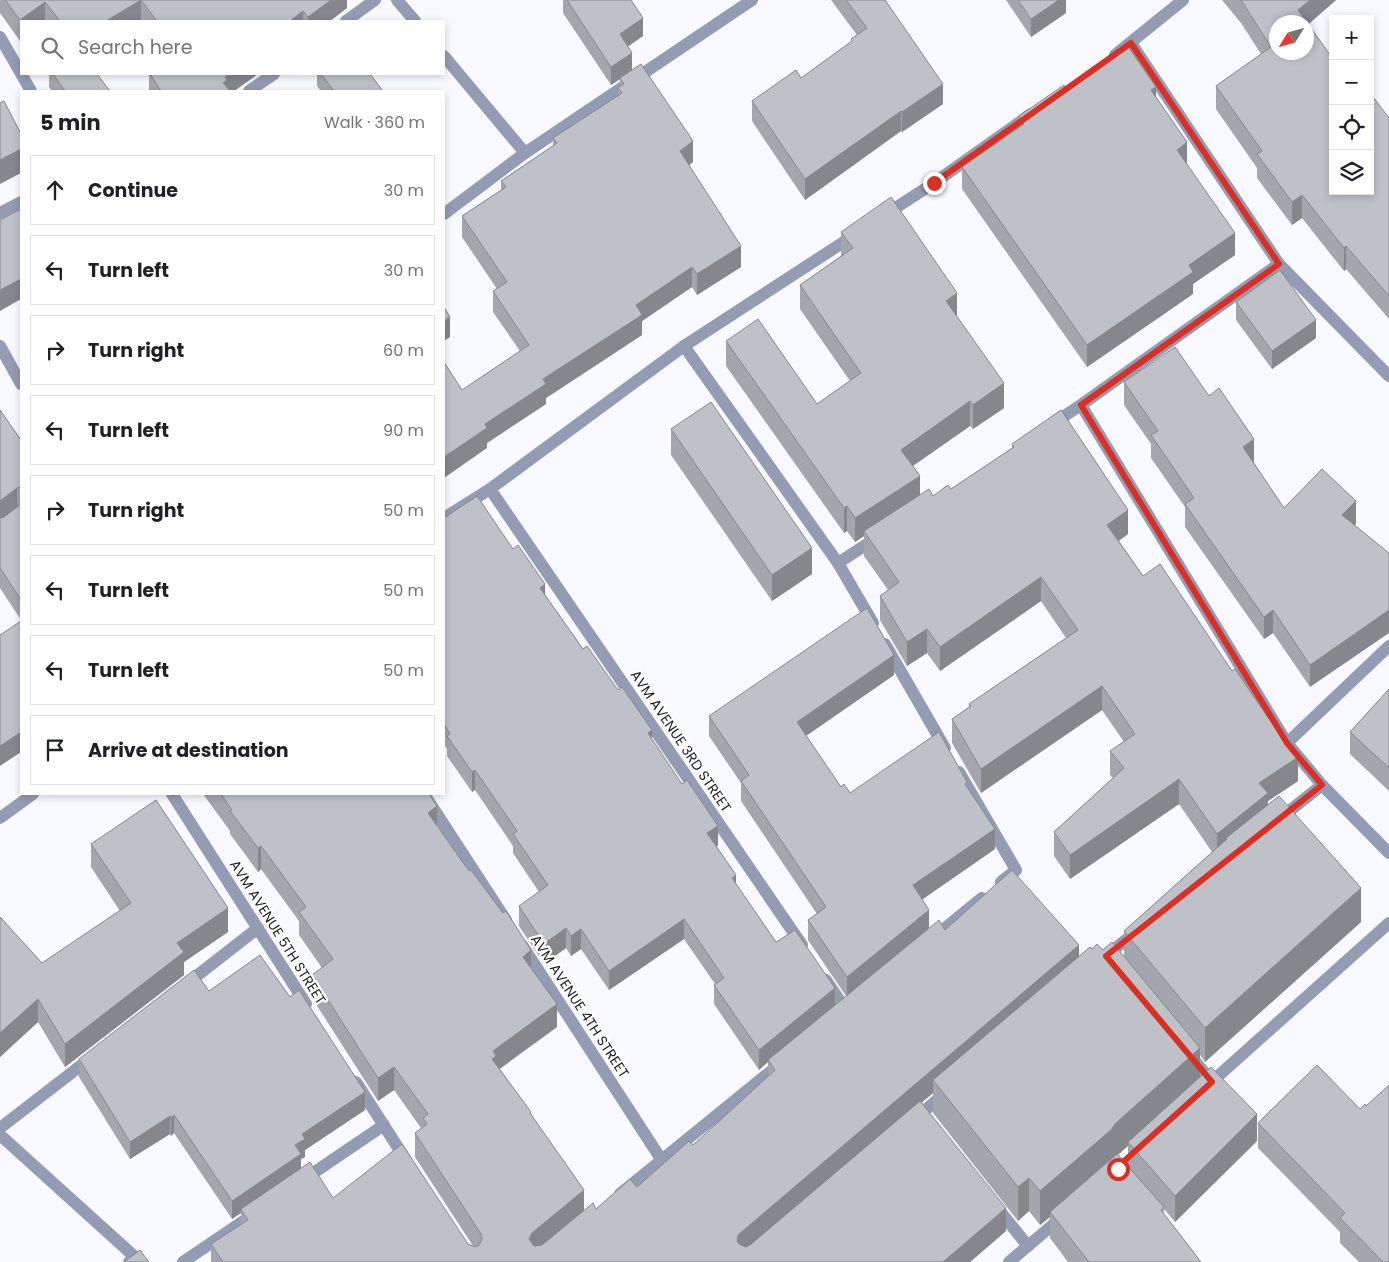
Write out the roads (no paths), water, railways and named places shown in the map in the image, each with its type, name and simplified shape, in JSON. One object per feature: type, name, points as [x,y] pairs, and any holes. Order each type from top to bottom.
[{"type":"street","points":[[347,20],[375,0]]},
{"type":"street","points":[[397,0],[414,20]]},
{"type":"street","points":[[445,213],[525,153],[752,0]]},
{"type":"street","points":[[1107,60],[1131,43],[1183,0]]},
{"type":"street","points":[[0,37],[20,72]]},
{"type":"street","points":[[1131,43],[1279,264],[1389,376]]},
{"type":"street","points":[[445,57],[525,153]]},
{"type":"street","points":[[22,75],[30,90]]},
{"type":"street","points":[[251,90],[273,75]]},
{"type":"street","points":[[445,517],[490,488],[684,346],[934,183],[1044,105]]},
{"type":"street","points":[[0,213],[20,203]]},
{"type":"street","points":[[1039,433],[1279,264]]},
{"type":"street","points":[[0,346],[20,382]]},
{"type":"street","points":[[684,346],[838,563],[1016,870],[920,949]]},
{"type":"street","points":[[1081,405],[1287,743],[1322,785],[1389,853]]},
{"type":"street","name":"AVM AVENUE 3RD STREET","points":[[490,488],[807,953]]},
{"type":"street","points":[[838,563],[888,531]]},
{"type":"street","points":[[1287,743],[1389,646]]},
{"type":"street","points":[[1268,828],[1322,785]]},
{"type":"street","points":[[0,818],[32,795]]},
{"type":"street","name":"AVM AVENUE 5TH STREET","points":[[173,795],[316,1018]]},
{"type":"street","name":"AVM AVENUE 4TH STREET","points":[[425,795],[661,1159]]},
{"type":"street","points":[[1198,1094],[1389,923]]},
{"type":"street","points":[[1091,968],[1109,960],[1145,925]]},
{"type":"street","points":[[172,995],[258,928]]},
{"type":"street","points":[[818,969],[846,1010]]},
{"type":"street","points":[[1181,1045],[1212,1082]]},
{"type":"street","points":[[0,1128],[102,1049]]},
{"type":"street","points":[[610,1201],[792,1054]]},
{"type":"street","points":[[347,1068],[415,1174]]},
{"type":"street","points":[[906,1126],[925,1116],[951,1088]]},
{"type":"street","points":[[296,1186],[384,1125]]},
{"type":"street","points":[[0,1135],[135,1260]]},
{"type":"street","points":[[987,1194],[1028,1246]]},
{"type":"street","points":[[184,1262],[264,1207]]},
{"type":"street","points":[[1009,1262],[1073,1207]]}]
